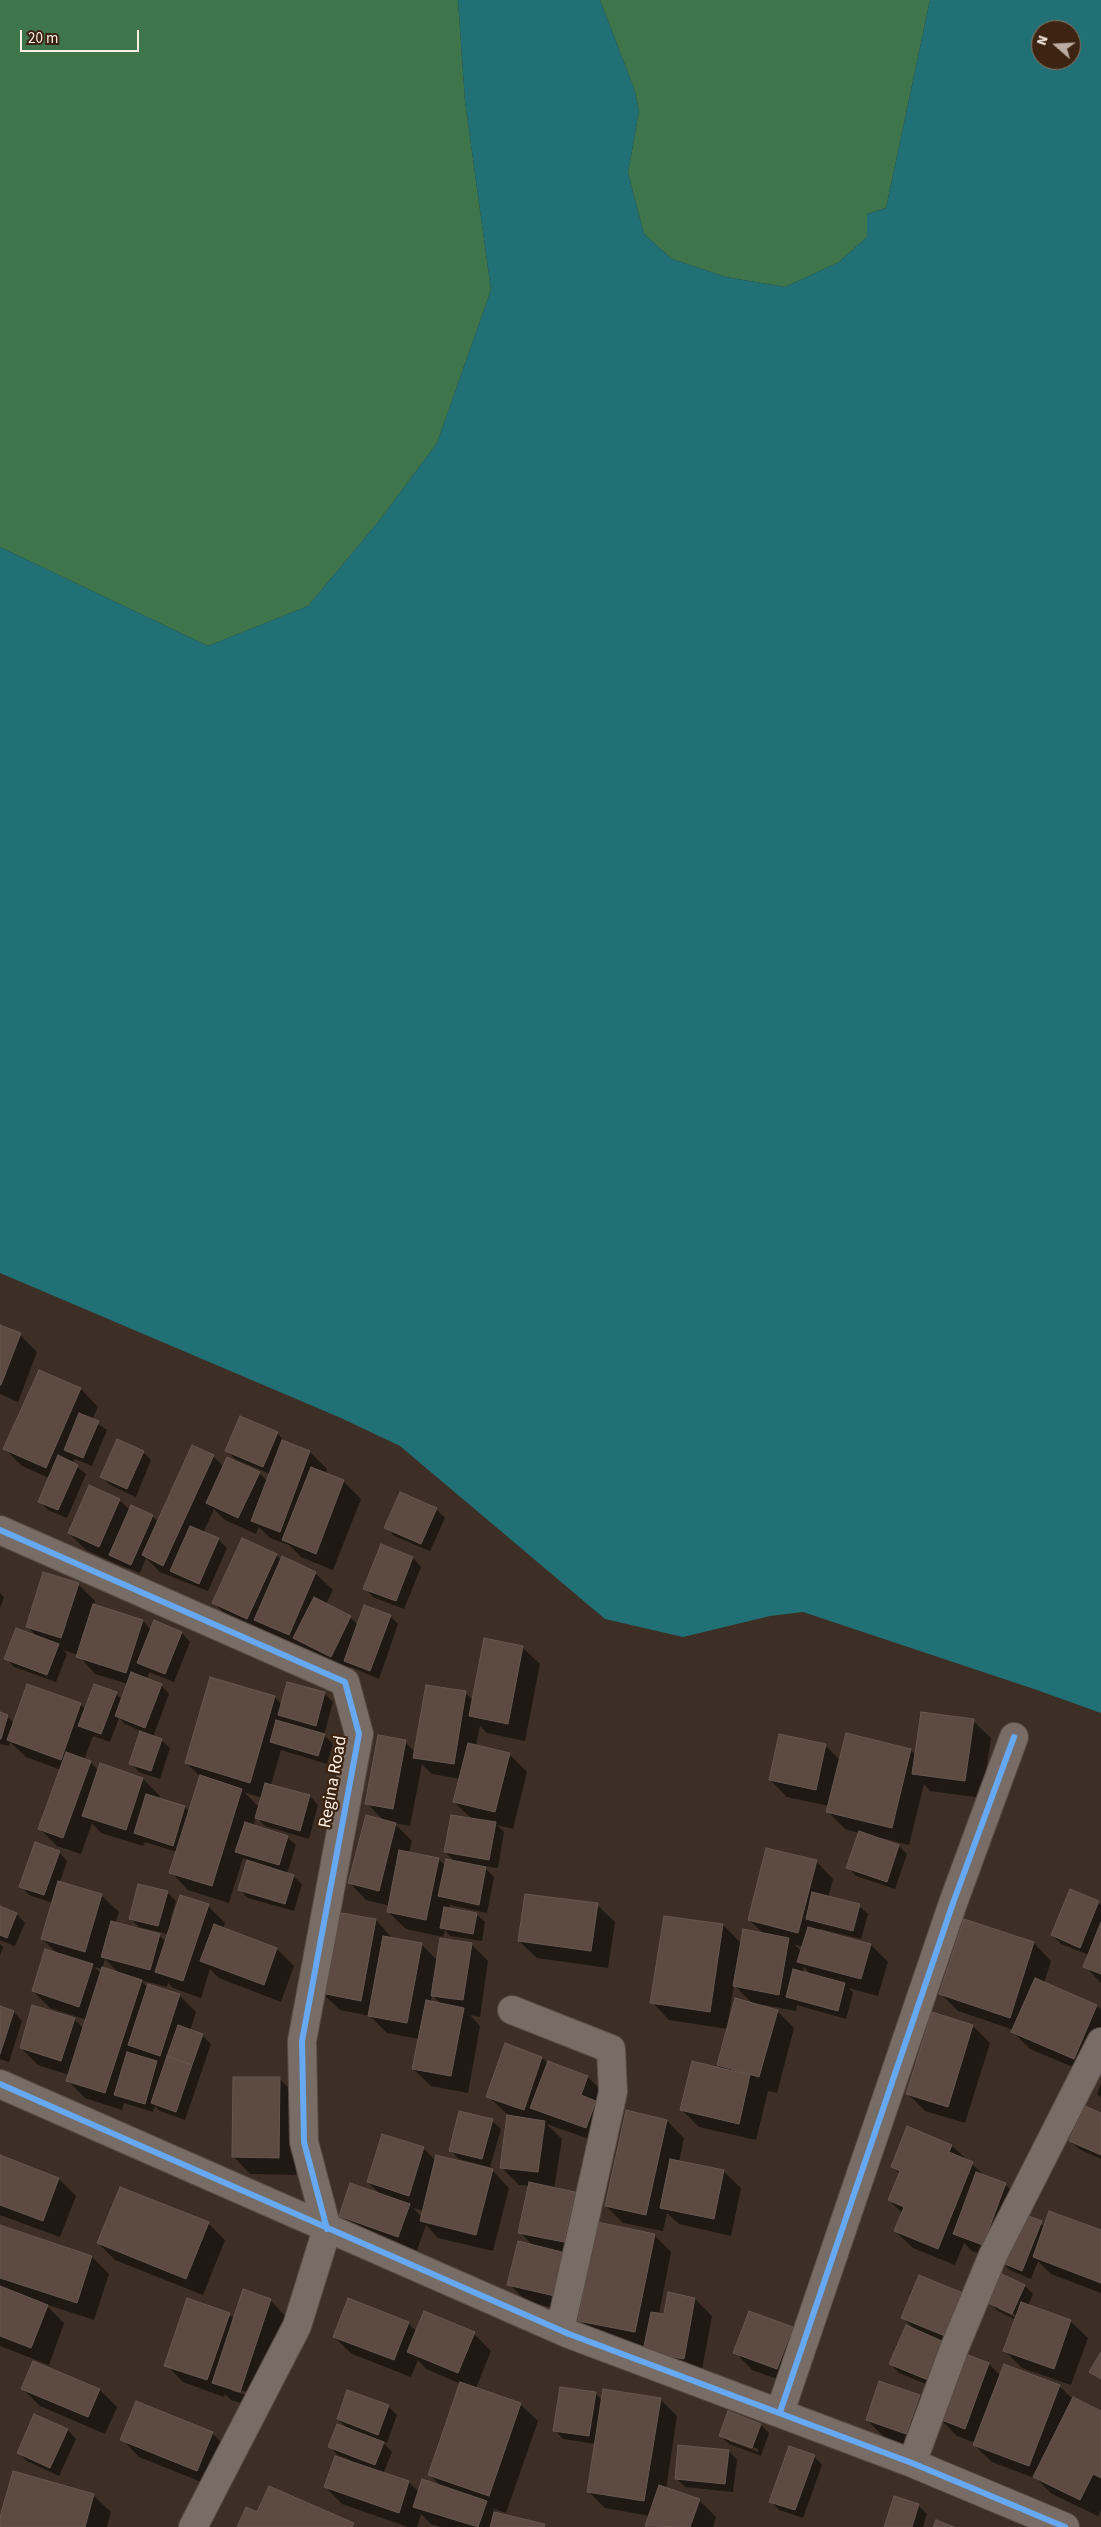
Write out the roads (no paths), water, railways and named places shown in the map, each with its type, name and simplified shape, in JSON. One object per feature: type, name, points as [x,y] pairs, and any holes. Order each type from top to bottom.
[{"type":"street","name":"Regina Road","points":[[0,1530],[345,1682],[359,1734],[302,2041],[304,2142],[327,2229]]},
{"type":"street","points":[[780,2412],[950,1912],[1014,1737]]},
{"type":"street","points":[[512,2010],[611,2048],[612,2092],[560,2330]]},
{"type":"street","points":[[912,2463],[954,2349],[993,2255],[1101,2042]]},
{"type":"street","points":[[0,2084],[560,2330],[912,2463],[1064,2527]]},
{"type":"street","points":[[193,2527],[297,2326],[327,2229]]},
{"type":"water","points":[[458,0],[600,0],[635,91],[639,111],[628,173],[644,234],[672,259],[726,277],[785,287],[839,262],[867,237],[867,214],[886,208],[930,0],[1101,0],[1101,1713],[803,1612],[770,1616],[683,1637],[605,1619],[400,1446],[341,1418],[0,1273],[0,547],[208,646],[308,606],[379,521],[437,443],[491,290],[465,101]]}]
